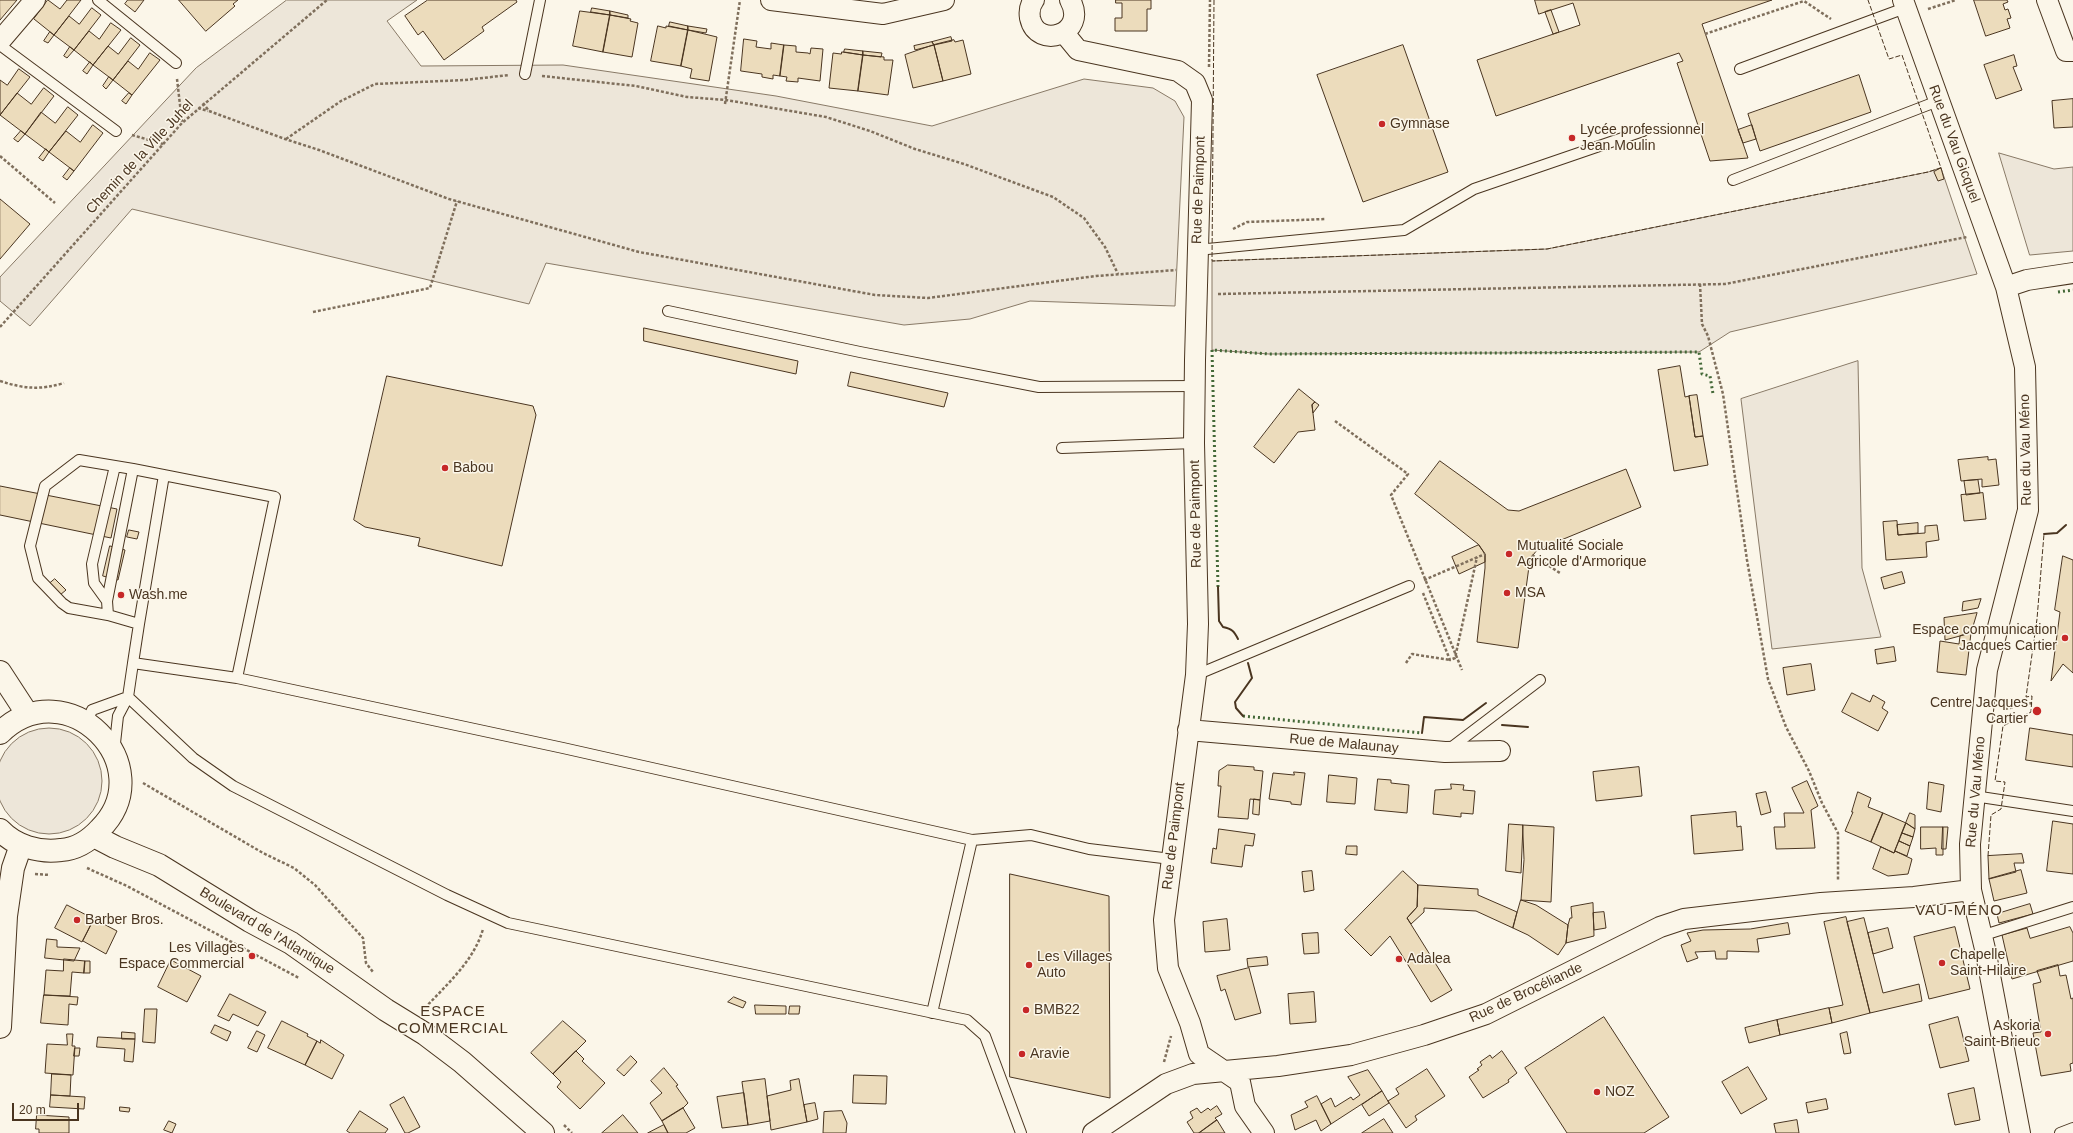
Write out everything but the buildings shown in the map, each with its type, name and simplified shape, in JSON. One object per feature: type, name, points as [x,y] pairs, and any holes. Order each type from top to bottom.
[{"type":"main road","points":[[0,672],[28,715]]},
{"type":"main road","points":[[0,733],[9,724],[28,715],[48,711],[68,714],[87,722],[107,741],[114,754],[120,783],[118,798],[113,812],[105,825],[94,836],[81,844],[66,850],[49,852],[21,845],[0,830]]},
{"type":"main road","name":"Boulevard de l'Atlantique","points":[[94,836],[115,847],[159,865],[250,921],[291,943],[386,1010],[425,1034],[462,1062],[543,1133]]},
{"type":"main road","points":[[0,1027],[6,916],[13,868],[21,845]]},
{"type":"street","points":[[0,41],[35,0]]},
{"type":"street","points":[[771,0],[866,6],[883,14],[944,0]]},
{"type":"street","points":[[1031,1],[1030,17],[1037,30],[1050,36],[1064,33],[1074,21],[1075,13],[1070,0]]},
{"type":"street","points":[[2047,0],[2066,51],[2073,51]]},
{"type":"street","name":"Rue du Vau Gicquel","points":[[1905,8],[1985,234],[2006,287]]},
{"type":"street","name":"Rue de Paimpont","points":[[1064,33],[1078,50],[1178,71],[1195,83],[1202,100],[1196,270],[1194,443],[1198,624],[1196,675],[1164,920],[1168,968],[1190,1022],[1199,1054],[1240,1082],[1245,1106],[1264,1133]]},
{"type":"street","points":[[2006,287],[2028,280],[2073,273]]},
{"type":"street","name":"Rue du Vau Méno","points":[[2006,287],[2025,366],[2028,510],[1987,670],[1970,844],[1971,890],[2020,1133]]},
{"type":"street","name":"Rue de Malaunay","points":[[1188,730],[1445,752],[1500,751]]},
{"type":"street","name":"Rue de Brocéliande","points":[[1093,1133],[1166,1084],[1193,1074],[1222,1070],[1278,1066],[1351,1055],[1424,1035],[1486,1014],[1660,927],[1684,919],[1838,902],[1914,897],[1971,890]]},
{"type":"lane","points":[[98,0],[176,63]]},
{"type":"lane","points":[[524,74],[540,0]]},
{"type":"lane","points":[[1740,69],[1905,8]]},
{"type":"lane","points":[[0,45],[116,131]]},
{"type":"lane","points":[[1733,180],[1938,100]]},
{"type":"lane","points":[[1197,250],[1404,230],[1474,189],[1643,131]]},
{"type":"lane","points":[[668,311],[860,352],[1039,387],[1195,386]]},
{"type":"lane","points":[[1062,448],[1194,443]]},
{"type":"lane","points":[[139,624],[108,615],[69,608],[62,603],[38,578],[30,546],[45,486],[79,460],[275,497],[238,678]]},
{"type":"lane","points":[[107,601],[94,583],[92,564],[115,466]]},
{"type":"lane","points":[[108,615],[107,601],[133,470]]},
{"type":"lane","points":[[114,754],[118,716],[128,697],[164,475]]},
{"type":"lane","points":[[1196,675],[1409,586]]},
{"type":"lane","points":[[133,663],[238,678],[563,748],[611,761],[972,840],[1031,835],[1089,849],[1171,860]]},
{"type":"lane","points":[[1445,752],[1540,680]]},
{"type":"lane","points":[[87,722],[92,710],[128,697]]},
{"type":"lane","points":[[128,697],[193,758],[233,786],[448,895],[508,923],[968,1020],[985,1036],[1021,1133]]},
{"type":"lane","points":[[1974,796],[2073,811]]},
{"type":"lane","points":[[932,1013],[972,840]]},
{"type":"lane","points":[[1981,936],[2073,907]]},
{"type":"lane","points":[[2060,1133],[2073,1128]]},
{"type":"path","name":"Chemin de la Ville Juhel","points":[[0,327],[182,123],[203,103],[327,0]]},
{"type":"path","points":[[725,104],[740,0]]},
{"type":"path","points":[[1202,100],[1208,81],[1210,0]]},
{"type":"path","points":[[1905,8],[1956,0]]},
{"type":"path","points":[[1705,34],[1804,1]]},
{"type":"path","points":[[176,63],[182,123]]},
{"type":"path","points":[[286,139],[341,101],[375,84],[465,80],[524,74],[636,86],[687,97],[726,100],[826,117],[870,131],[915,149],[964,164],[1054,197],[1084,218],[1105,247],[1118,274]]},
{"type":"path","points":[[203,103],[209,111]]},
{"type":"path","points":[[198,108],[319,150],[457,201],[639,252],[875,295],[928,298],[1118,274],[1196,270]]},
{"type":"path","points":[[116,131],[163,144]]},
{"type":"path","points":[[0,156],[55,203]]},
{"type":"path","points":[[313,312],[430,288],[457,201]]},
{"type":"path","points":[[1230,230],[1247,222],[1334,219]]},
{"type":"path","points":[[1196,295],[1725,284],[1985,234]]},
{"type":"path","points":[[1700,284],[1702,324],[1708,336],[1723,394],[1747,560],[1768,679],[1786,727],[1809,771],[1822,803],[1838,833],[1838,902]]},
{"type":"path","points":[[0,381],[21,388],[46,388],[64,382]]},
{"type":"path","points":[[1335,421],[1408,474],[1391,495],[1462,670]]},
{"type":"path","points":[[1409,586],[1485,554]]},
{"type":"path","points":[[1532,555],[1560,573]]},
{"type":"path","points":[[1460,633],[1477,557]]},
{"type":"path","points":[[1406,663],[1412,654],[1450,660]]},
{"type":"path","points":[[1982,714],[2032,704]]},
{"type":"path","points":[[143,783],[263,853],[294,868],[309,881],[363,938],[366,963],[374,974]]},
{"type":"path","points":[[87,868],[127,886],[302,980]]},
{"type":"path","points":[[422,1011],[470,958],[479,943],[487,913]]},
{"type":"path","points":[[562,1123],[572,1133]]},
{"type":"shaded area","points":[[287,0],[417,0],[387,21],[421,66],[563,65],[776,96],[932,126],[1084,79],[1153,88],[1175,101],[1184,117],[1175,306],[1030,301],[970,319],[904,325],[546,263],[529,304],[132,209],[30,326],[0,301],[0,277],[196,68]]},
{"type":"shaded area","points":[[1999,153],[2054,169],[2073,167],[2073,251],[2030,255]]},
{"type":"shaded area","points":[[1941,168],[1977,274],[1730,332],[1699,352],[1269,354],[1212,350],[1212,261],[1547,249],[1928,172]]},
{"type":"shaded area","points":[[1858,361],[1862,568],[1881,637],[1772,649],[1741,399]]},
{"type":"shaded area","points":[[49,728],[69,732],[86,744],[98,761],[102,781],[98,801],[86,818],[69,830],[49,834],[29,830],[12,818],[0,801],[-4,781],[0,761],[12,744],[29,732]]},
{"type":"hedge","points":[[2058,292],[2073,290]]},
{"type":"hedge","points":[[1218,587],[1212,350],[1269,354],[1699,352],[1702,374],[1710,376],[1713,394]]},
{"type":"hedge","points":[[1243,716],[1422,733]]},
{"type":"fence","points":[[1214,0],[1212,261],[1547,249],[1928,172],[1941,168],[1902,55],[1889,59],[1868,0]]},
{"type":"fence","points":[[1988,856],[1991,815],[2001,809],[2005,782],[1995,781],[2003,726],[2031,712],[2032,696],[2026,697],[2037,619],[2044,534]]},
{"type":"wall","points":[[2044,534],[2057,533],[2066,525]]},
{"type":"wall","points":[[1218,587],[1219,621],[1223,627],[1232,631],[1238,639]]},
{"type":"wall","points":[[1243,716],[1236,708],[1235,702],[1252,678],[1248,663]]},
{"type":"wall","points":[[1422,733],[1424,717],[1463,720],[1486,703]]},
{"type":"wall","points":[[1502,725],[1528,727]]},
{"type":"place","name":"Gymnase","points":[[1382,124]]},
{"type":"place","name":"Lycée professionnel Jean Moulin","points":[[1572,138]]},
{"type":"place","name":"Babou","points":[[445,468]]},
{"type":"place","name":"Mutualité Sociale Agricole d'Armorique","points":[[1509,554]]},
{"type":"place","name":"MSA","points":[[1507,593]]},
{"type":"place","name":"Wash.me","points":[[121,595]]},
{"type":"place","name":"Espace communication Jacques Cartier","points":[[2065,638]]},
{"type":"place","name":"Centre Jacques Cartier","points":[[2037,711]]},
{"type":"place","name":"Barber Bros.","points":[[77,920]]},
{"type":"place","name":"Les Villages Espace Commercial","points":[[252,956]]},
{"type":"place","name":"Adalea","points":[[1399,959]]},
{"type":"place","name":"Chapelle Saint-Hilaire","points":[[1942,963]]},
{"type":"place","name":"Les Villages Auto","points":[[1029,965]]},
{"type":"place","name":"BMB22","points":[[1026,1010]]},
{"type":"place","name":"Askoria Saint-Brieuc","points":[[2048,1034]]},
{"type":"place","name":"Aravie","points":[[1022,1054]]},
{"type":"place","name":"NOZ","points":[[1597,1092]]},
{"type":"district","name":"VAU-MÉNO","points":[[1959,911]]},
{"type":"district","name":"ESPACE COMMERCIAL","points":[[453,1020]]}]
